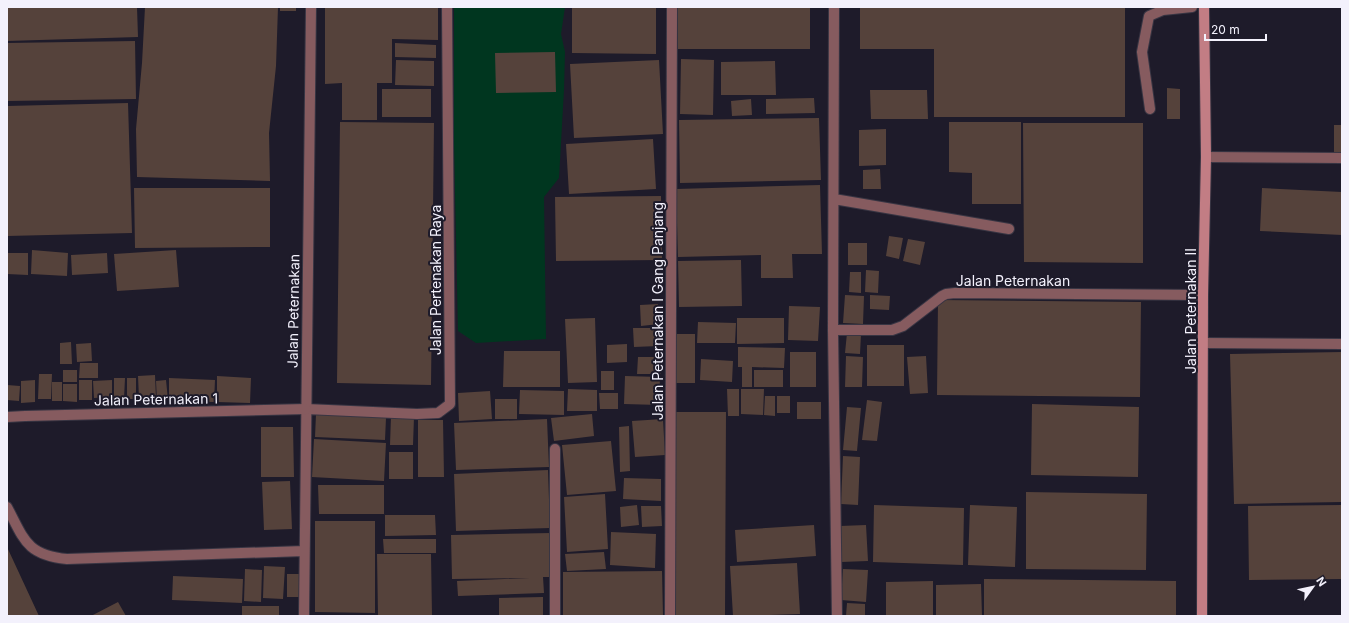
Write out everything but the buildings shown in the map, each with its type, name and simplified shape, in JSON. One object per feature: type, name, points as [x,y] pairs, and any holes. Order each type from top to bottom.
[{"type":"street","name":"Jalan Peternakan","points":[[304,616],[311,7]]},
{"type":"street","name":"Jalan Pertenakan Raya","points":[[306,409],[424,414],[438,413],[450,404],[447,7]]},
{"type":"street","name":"Jalan Peternakan I Gang Panjang","points":[[670,616],[672,7]]},
{"type":"street","points":[[834,7],[833,330],[837,616]]},
{"type":"street","points":[[1150,109],[1142,52],[1149,16],[1163,10],[1192,7]]},
{"type":"street","name":"Jalan Peternakan II","points":[[1202,616],[1206,157],[1204,7]]},
{"type":"street","points":[[1206,157],[1342,158]]},
{"type":"street","points":[[834,199],[1009,229]]},
{"type":"street","name":"Jalan Peternakan","points":[[833,330],[892,330],[903,326],[942,296],[951,294],[1204,295]]},
{"type":"street","points":[[1204,343],[1342,344]]},
{"type":"street","name":"Jalan Peternakan 1","points":[[7,418],[25,416],[306,409]]},
{"type":"street","points":[[555,449],[556,616]]},
{"type":"street","points":[[7,507],[26,542],[38,553],[54,558],[67,559],[304,551]]},
{"type":"green space","points":[[454,7],[565,7],[561,34],[565,52],[559,178],[544,197],[546,339],[476,343],[458,331],[454,146]]}]
